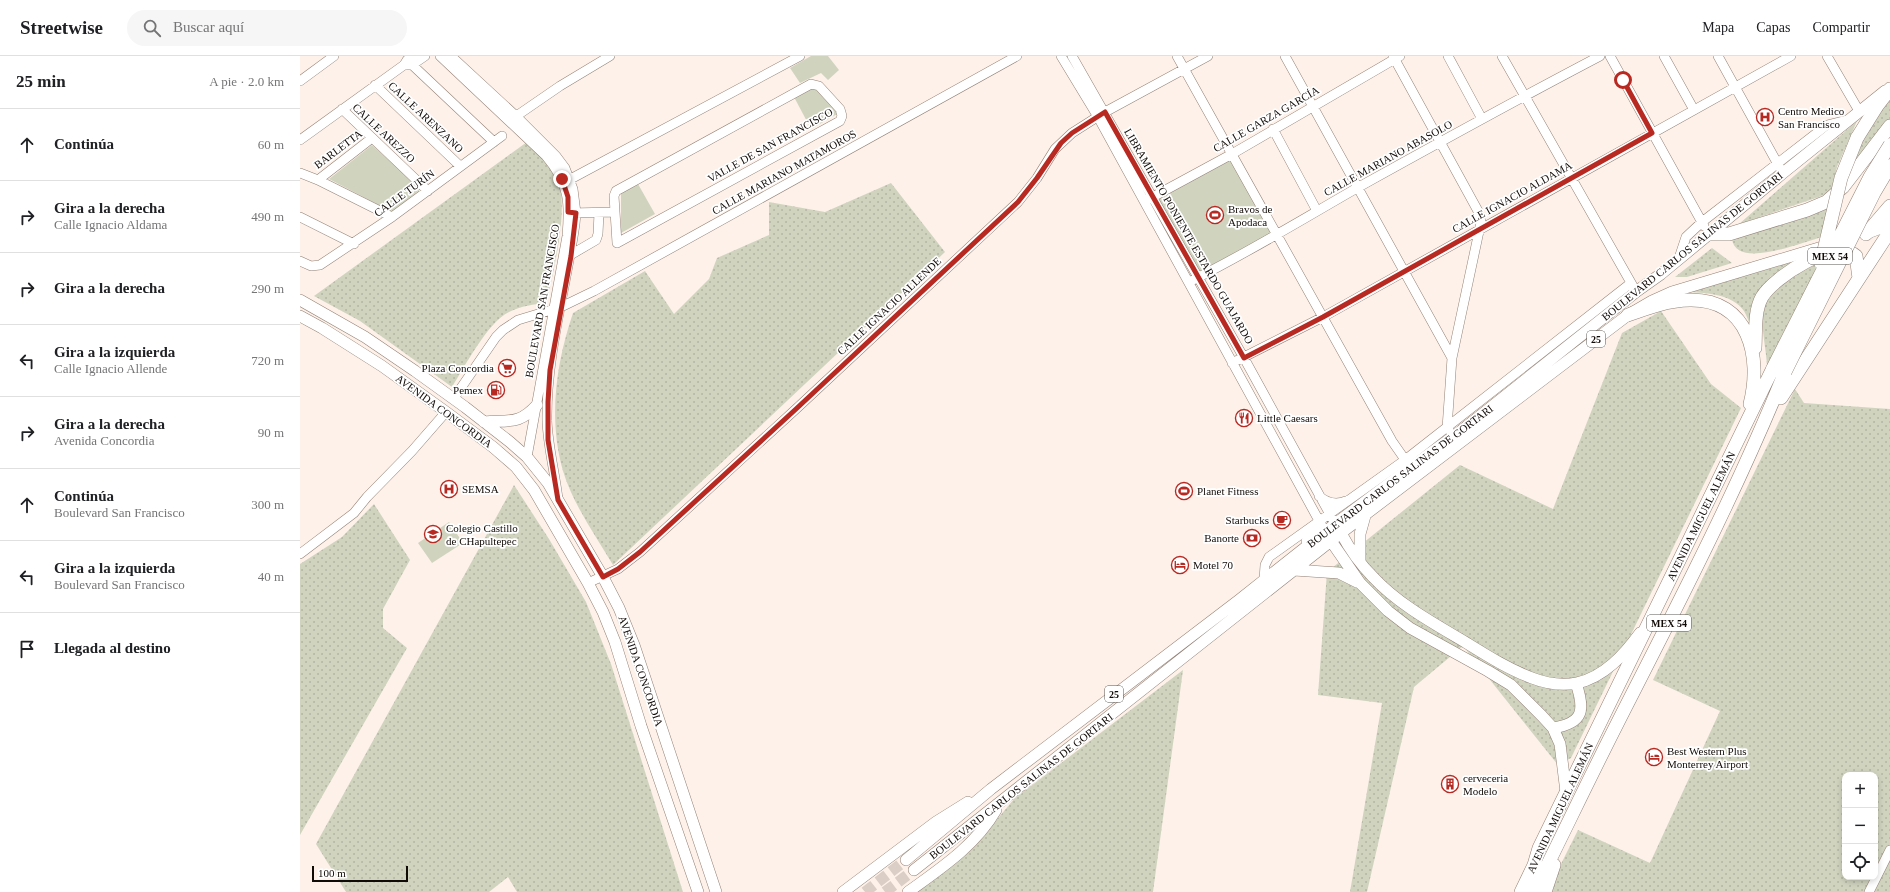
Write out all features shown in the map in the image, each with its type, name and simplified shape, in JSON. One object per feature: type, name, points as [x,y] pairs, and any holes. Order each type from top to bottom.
[{"type":"highway","points":[[1816,281],[1841,178],[1857,138],[1868,119],[1890,88]]},
{"type":"highway","points":[[1708,234],[1729,234],[1819,206],[1833,197],[1843,187],[1872,147],[1890,126]]},
{"type":"highway","name":"AVENIDA MIGUEL ALEMÁN","points":[[1521,892],[1539,868],[1553,854],[1616,725],[1679,604],[1765,421],[1779,370],[1816,281],[1870,177],[1890,145]]},
{"type":"highway","name":"AVENIDA MIGUEL ALEMÁN","points":[[1534,892],[1539,868],[1539,848],[1741,431],[1779,370],[1890,166]]},
{"type":"highway","points":[[1866,234],[1888,213]]},
{"type":"highway","points":[[1765,421],[1890,231]]},
{"type":"highway","points":[[1741,431],[1753,392],[1756,318],[1760,301],[1768,290],[1781,276],[1810,260],[1832,252],[1844,250],[1856,256],[1859,278]]},
{"type":"highway","points":[[1628,315],[1647,308],[1680,301],[1712,302],[1730,312],[1741,323],[1750,342],[1755,363]]},
{"type":"highway","points":[[1512,892],[1524,868],[1539,848]]},
{"type":"highway","points":[[1545,892],[1554,868],[1553,854]]},
{"type":"main road","name":"BOULEVARD CARLOS SALINAS DE GORTARI","points":[[914,870],[1294,570],[1328,536],[1335,524],[1408,463],[1451,432],[1634,287],[1661,274],[1708,234],[1780,168],[1890,88]]},
{"type":"main road","name":"BOULEVARD CARLOS SALINAS DE GORTARI","points":[[1335,524],[1364,516],[1628,315],[1652,301],[1672,292],[1866,234]]},
{"type":"main road","name":"AVENIDA CONCORDIA","points":[[301,300],[365,337],[454,398],[527,457],[548,483],[603,577],[619,608],[634,645],[716,892]]},
{"type":"main road","name":"AVENIDA CONCORDIA","points":[[300,316],[322,328],[382,366],[446,412],[493,447],[516,467],[534,490],[588,583],[615,642],[641,726],[698,892]]},
{"type":"main road","points":[[382,366],[398,371],[439,403],[446,404],[454,398]]},
{"type":"main road","points":[[484,422],[517,421],[528,415],[536,405]]},
{"type":"main road","points":[[527,457],[534,490]]},
{"type":"main road","points":[[1360,561],[1360,534],[1364,516]]},
{"type":"main road","points":[[1293,557],[1311,537],[1320,522]]},
{"type":"main road","points":[[1335,524],[1360,561],[1373,577],[1407,606],[1493,659],[1532,678],[1553,684],[1576,683],[1591,678],[1608,668],[1626,651],[1659,603]]},
{"type":"main road","name":"BOULEVARD CARLOS SALINAS DE GORTARI","points":[[906,860],[991,789],[1293,557],[1328,536]]},
{"type":"main road","points":[[1328,536],[1360,583],[1388,612],[1410,628],[1511,685],[1553,728],[1560,744],[1566,792]]},
{"type":"main road","points":[[1294,570],[1339,573],[1360,583]]},
{"type":"main road","points":[[1553,728],[1569,724],[1579,716],[1582,709],[1582,699],[1576,683]]},
{"type":"main road","points":[[843,892],[947,814],[991,789]]},
{"type":"main road","points":[[908,892],[962,852],[990,820],[1001,802]]},
{"type":"street","points":[[300,81],[334,56]]},
{"type":"street","points":[[300,140],[409,62],[425,56]]},
{"type":"street","name":"BOULEVARD SAN FRANCISCO","points":[[440,56],[556,156],[567,181],[572,213],[567,257],[536,405],[527,457]]},
{"type":"street","name":"BOULEVARD SAN FRANCISCO","points":[[451,56],[513,118]]},
{"type":"street","points":[[513,118],[560,86],[610,56]]},
{"type":"street","points":[[567,181],[800,56]]},
{"type":"street","name":"CALLE MARIANO MATAMOROS","points":[[454,398],[503,330],[518,320],[557,308],[608,283],[1017,56]]},
{"type":"street","name":"LIBRAMIENTO PONIENTE ESTARDO GUAJARDO","points":[[1061,56],[1154,197],[1335,524]]},
{"type":"street","name":"LIBRAMIENTO PONIENTE ESTARDO GUAJARDO","points":[[1072,56],[1144,202],[1328,536]]},
{"type":"street","points":[[1177,56],[1392,441],[1408,463],[1351,500],[1338,503],[1325,501],[1319,496]]},
{"type":"street","name":"CALLE IGNACIO ALLENDE","points":[[588,583],[618,569],[640,552],[868,343],[1018,202],[1037,178],[1061,143],[1072,133],[1101,115],[1208,56]]},
{"type":"street","points":[[1285,56],[1452,358]]},
{"type":"street","points":[[1448,56],[1482,119]]},
{"type":"street","points":[[1502,56],[1634,287]]},
{"type":"street","name":"CALLE MARIANO ABASOLO","points":[[1189,283],[1278,236],[1317,211],[1440,142],[1600,56]]},
{"type":"street","points":[[1610,56],[1708,234]]},
{"type":"street","points":[[1664,56],[1694,110]]},
{"type":"street","points":[[1679,258],[1686,237],[1702,222],[1780,168],[1718,56]]},
{"type":"street","name":"CALLE IGNACIO ALDAMA","points":[[1232,363],[1323,317],[1481,227],[1791,56]]},
{"type":"street","points":[[1827,56],[1859,111]]},
{"type":"street","points":[[1396,57],[1478,211],[1481,227],[1452,358],[1451,432]]},
{"type":"street","name":"CALLE GARZA GARCÍA","points":[[1144,202],[1232,154],[1396,57]]},
{"type":"street","name":"CALLE TURÍN","points":[[300,261],[311,266],[318,266],[354,244],[498,139],[409,62]]},
{"type":"street","name":"VALLE DE SAN FRANCISCO","points":[[811,84],[819,86],[841,111],[842,118],[838,122],[618,243],[615,222],[614,196],[616,192],[811,84]]},
{"type":"street","name":"CALLE ARENZANO","points":[[376,85],[460,166]]},
{"type":"street","name":"CALLE AREZZO","points":[[342,109],[428,191]]},
{"type":"street","points":[[1273,129],[1317,211]]},
{"type":"street","name":"BARLETTA","points":[[318,180],[372,138]]},
{"type":"street","points":[[300,173],[318,180],[392,217]]},
{"type":"street","points":[[572,213],[615,212]]},
{"type":"street","points":[[567,257],[595,242],[598,238],[599,213]]},
{"type":"street","points":[[300,217],[354,244]]},
{"type":"street","points":[[599,223],[615,222]]},
{"type":"street","name":"BOULEVARD SAN FRANCISCO","points":[[557,308],[550,370],[547,421],[548,440],[558,500]]},
{"type":"street","points":[[300,554],[354,513],[446,412]]},
{"type":"street","points":[[1264,580],[1265,565],[1269,557],[1320,522],[1335,524],[1351,500]]},
{"type":"street","points":[[1869,892],[1890,850]]},
{"type":"green space","points":[[811,56],[828,56],[839,70],[828,80],[821,73],[800,83],[790,68]]},
{"type":"green space","points":[[815,86],[839,113],[811,129],[794,97]]},
{"type":"green space","points":[[1890,98],[1890,119],[1849,173],[1864,135]]},
{"type":"green space","points":[[1857,121],[1837,167],[1833,185],[1829,192],[1819,197],[1739,224]]},
{"type":"green space","points":[[527,142],[547,162],[556,175],[562,203],[559,238],[547,303],[518,308],[501,317],[478,345],[452,387],[360,321],[314,296]]},
{"type":"green space","points":[[372,145],[421,189],[392,212],[329,179]]},
{"type":"green space","name":"Bravos de Apodaca","points":[[1230,159],[1273,232],[1199,272],[1158,199]]},
{"type":"green space","points":[[891,183],[945,252],[613,565],[572,495],[563,471],[558,451],[555,411],[558,371],[573,313],[645,271],[674,314],[709,279],[717,258],[769,235],[769,202],[825,212]]},
{"type":"green space","points":[[638,184],[655,214],[621,233],[621,191]]},
{"type":"green space","points":[[1830,205],[1822,237],[1771,252],[1757,253],[1745,252],[1736,248],[1732,239]]},
{"type":"green space","points":[[1712,248],[1732,263],[1687,277],[1675,277]]},
{"type":"green space","points":[[1795,260],[1770,277],[1758,293],[1752,328],[1744,311],[1733,301],[1719,296],[1689,292]]},
{"type":"green space","points":[[1818,262],[1813,275],[1767,365],[1762,316],[1768,297],[1782,283]]},
{"type":"green space","points":[[1661,311],[1711,384],[1741,408],[1571,758],[1558,765],[1463,646],[1414,687],[1367,892],[1350,892],[1382,703],[1318,695],[1327,572],[1460,465],[1553,509],[1622,333]]},
{"type":"green space","points":[[1795,389],[1804,403],[1890,409],[1890,892],[1547,892],[1578,830],[1650,863],[1720,711],[1653,680]]},
{"type":"green space","points":[[514,485],[549,539],[586,602],[611,664],[683,892],[517,892],[508,877],[489,892],[346,892],[316,844]]},
{"type":"green space","points":[[374,504],[410,560],[383,609],[383,628],[407,648],[300,835],[300,564],[342,537]]},
{"type":"green space","points":[[449,522],[463,543],[432,563],[418,543]]},
{"type":"green space","points":[[1183,670],[1153,892],[915,892],[974,847],[1014,799]]},
{"type":"tunnel","points":[[865,892],[906,860]]},
{"type":"tunnel","points":[[885,892],[914,870]]},
{"type":"place","name":"Centro Medico San Francisco","points":[[1765,117]]},
{"type":"place","name":"Bravos de Apodaca","points":[[1215,215]]},
{"type":"place","name":"Plaza Concordia","points":[[507,368]]},
{"type":"place","name":"Pemex","points":[[496,390]]},
{"type":"place","name":"Little Caesars","points":[[1244,418]]},
{"type":"place","name":"SEMSA","points":[[449,489]]},
{"type":"place","name":"Planet Fitness","points":[[1184,491]]},
{"type":"place","name":"Starbucks","points":[[1282,520]]},
{"type":"place","name":"Colegio Castillo de CHapultepec","points":[[433,534]]},
{"type":"place","name":"Banorte","points":[[1252,538]]},
{"type":"place","name":"Motel 70","points":[[1180,565]]},
{"type":"place","name":"Best Western Plus Monterrey Airport","points":[[1654,757]]},
{"type":"place","name":"cerveceria Modelo","points":[[1450,784]]},
{"type":"route","points":[[562,179],[568,197],[568,212],[576,213],[571,256],[550,370],[547,421],[548,440],[558,500],[603,577],[618,569],[640,552],[873,338],[1018,202],[1037,178],[1055,149],[1061,143],[1072,133],[1105,112],[1244,358],[1323,317],[1481,227],[1652,133],[1623,80]]}]
